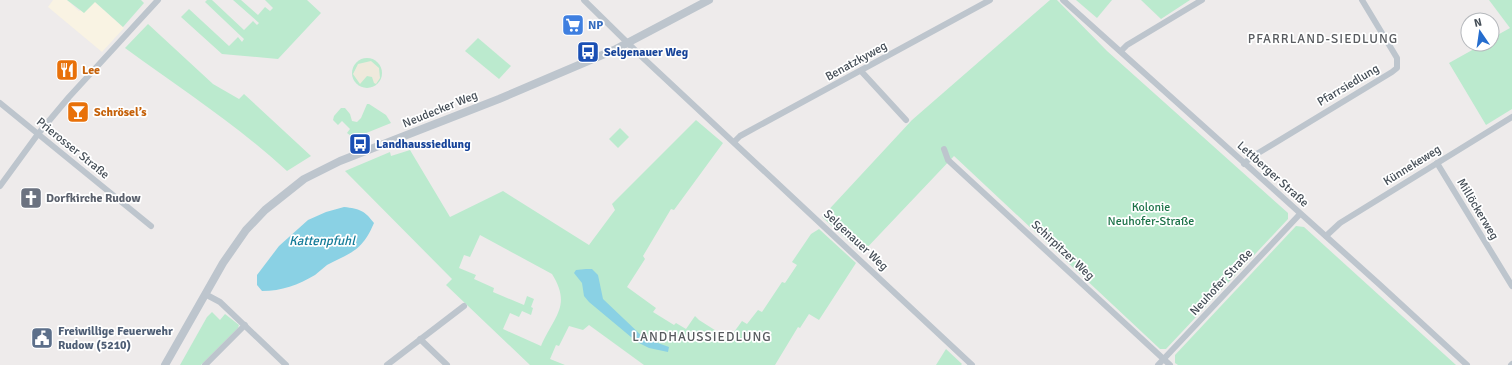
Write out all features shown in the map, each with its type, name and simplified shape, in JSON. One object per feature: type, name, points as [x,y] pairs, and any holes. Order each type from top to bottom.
[{"type":"street","points":[[0,186],[38,134],[158,0]]},
{"type":"street","name":"Selgenauer Weg","points":[[584,0],[972,365]]},
{"type":"street","name":"Neudecker Weg","points":[[165,365],[228,254],[246,230],[265,210],[304,179],[340,161],[499,99],[628,43],[709,0]]},
{"type":"street","name":"Benatzkyweg","points":[[734,142],[740,136],[990,0]]},
{"type":"street","name":"Lettberger Straße","points":[[1063,0],[1467,365]]},
{"type":"street","points":[[1121,51],[1127,45],[1202,0]]},
{"type":"street","name":"Pfarrsiedlung","points":[[1244,164],[1250,158],[1397,68],[1397,58],[1362,0]]},
{"type":"street","points":[[861,71],[906,120]]},
{"type":"street","name":"Prierosser Straße","points":[[0,103],[151,226]]},
{"type":"street","name":"Künnekeweg","points":[[1326,236],[1340,223],[1512,117]]},
{"type":"street","name":"Schirpitzer Weg","points":[[944,149],[948,160],[1170,365]]},
{"type":"street","name":"Millöckerweg","points":[[1437,163],[1512,286]]},
{"type":"street","name":"Neuhofer Straße","points":[[1158,365],[1300,214]]},
{"type":"street","points":[[205,294],[220,302],[286,365]]},
{"type":"street","points":[[387,365],[464,306]]},
{"type":"street","points":[[205,365],[245,325]]},
{"type":"street","points":[[420,339],[447,365]]},
{"type":"shaded area","points":[[53,0],[67,0],[79,11],[95,2],[124,28],[102,52],[48,7]]},
{"type":"green space","points":[[67,0],[141,0],[144,3],[123,27],[95,2],[84,13]]},
{"type":"green space","points":[[207,0],[212,0],[244,30],[253,21],[257,25],[259,23],[233,0],[241,0],[258,15],[265,7],[270,11],[273,8],[265,0],[307,0],[321,13],[278,59],[222,54],[181,17],[189,9],[229,46],[238,37],[242,42],[244,39],[205,2]]},
{"type":"green space","name":"Kolonie Neuhofer-Straße","points":[[1050,0],[1057,0],[1107,51],[1288,213],[1288,219],[1166,349],[1160,349],[954,156],[862,253],[822,217],[912,120]]},
{"type":"green space","points":[[1076,0],[1112,0],[1097,18]]},
{"type":"green space","points":[[1141,0],[1190,0],[1161,19]]},
{"type":"green space","points":[[1489,0],[1512,0],[1512,109],[1486,125],[1449,63],[1469,52],[1500,52],[1500,34],[1510,28],[1500,15],[1500,12],[1498,12]]},
{"type":"green space","points":[[148,24],[213,84],[239,99],[244,94],[311,156],[287,171],[228,122],[125,48]]},
{"type":"green space","points":[[478,38],[511,66],[499,79],[465,51]]},
{"type":"green space","points":[[367,58],[378,62],[382,73],[378,84],[367,88],[356,84],[352,73],[356,62]]},
{"type":"green space","points":[[367,104],[386,115],[391,123],[354,138],[347,133],[350,129],[342,121],[338,125],[333,120],[334,116],[341,108],[345,108],[350,114],[352,121],[357,122],[361,118]]},
{"type":"green space","points":[[696,120],[723,143],[674,210],[671,209],[643,256],[645,259],[627,287],[656,308],[653,312],[674,325],[676,323],[686,329],[695,316],[729,339],[742,321],[747,324],[758,310],[762,312],[782,282],[785,283],[797,265],[792,262],[811,234],[819,229],[856,263],[819,320],[809,314],[800,328],[798,327],[775,365],[644,365],[589,325],[583,330],[569,326],[559,346],[556,345],[550,359],[565,365],[530,365],[446,285],[452,279],[345,171],[390,152],[391,156],[410,150],[450,217],[503,191],[589,245],[615,210],[612,204]],"holes":[[[480,235],[552,274],[558,285],[561,295],[561,303],[559,311],[541,346],[503,329],[510,313],[519,317],[522,311],[531,315],[533,308],[531,307],[534,299],[527,296],[524,305],[493,292],[494,288],[474,279],[476,275],[459,268],[464,255],[470,257]]]},
{"type":"green space","points":[[620,128],[629,137],[618,148],[609,139]]},
{"type":"green space","points":[[1296,226],[1304,227],[1456,365],[1178,365],[1175,363],[1175,355]]},
{"type":"green space","points":[[212,312],[220,320],[225,314],[239,325],[238,328],[201,365],[180,365],[207,317]]},
{"type":"green space","points":[[946,349],[962,364],[961,365],[936,365]]},
{"type":"sand","points":[[371,61],[379,68],[380,78],[376,84],[374,83],[372,77],[367,76],[360,84],[353,74],[358,64]]},
{"type":"water","name":"Kattenpfuhl","points":[[344,207],[361,211],[374,223],[365,240],[355,250],[327,265],[315,275],[302,282],[283,289],[262,291],[257,285],[257,275],[279,246],[308,220],[326,212]]},
{"type":"water","points":[[592,269],[598,275],[603,299],[644,338],[669,347],[668,352],[649,348],[637,342],[589,302],[584,296],[582,283],[574,273],[576,270]]},
{"type":"place","name":"NP","points":[[573,25]]},
{"type":"place","name":"Selgenauer Weg","points":[[588,52]]},
{"type":"place","name":"Lee","points":[[67,70]]},
{"type":"place","name":"Schrösel’s","points":[[78,112]]},
{"type":"place","name":"Landhaussiedlung","points":[[360,144]]},
{"type":"place","name":"Dorfkirche Rudow","points":[[31,198]]},
{"type":"place","name":"Freiwillige Feuerwehr Rudow (5210)","points":[[42,338]]},
{"type":"district","name":"PFARRLAND-SIEDLUNG","points":[[1323,38]]},
{"type":"district","name":"LANDHAUSSIEDLUNG","points":[[702,336]]}]
